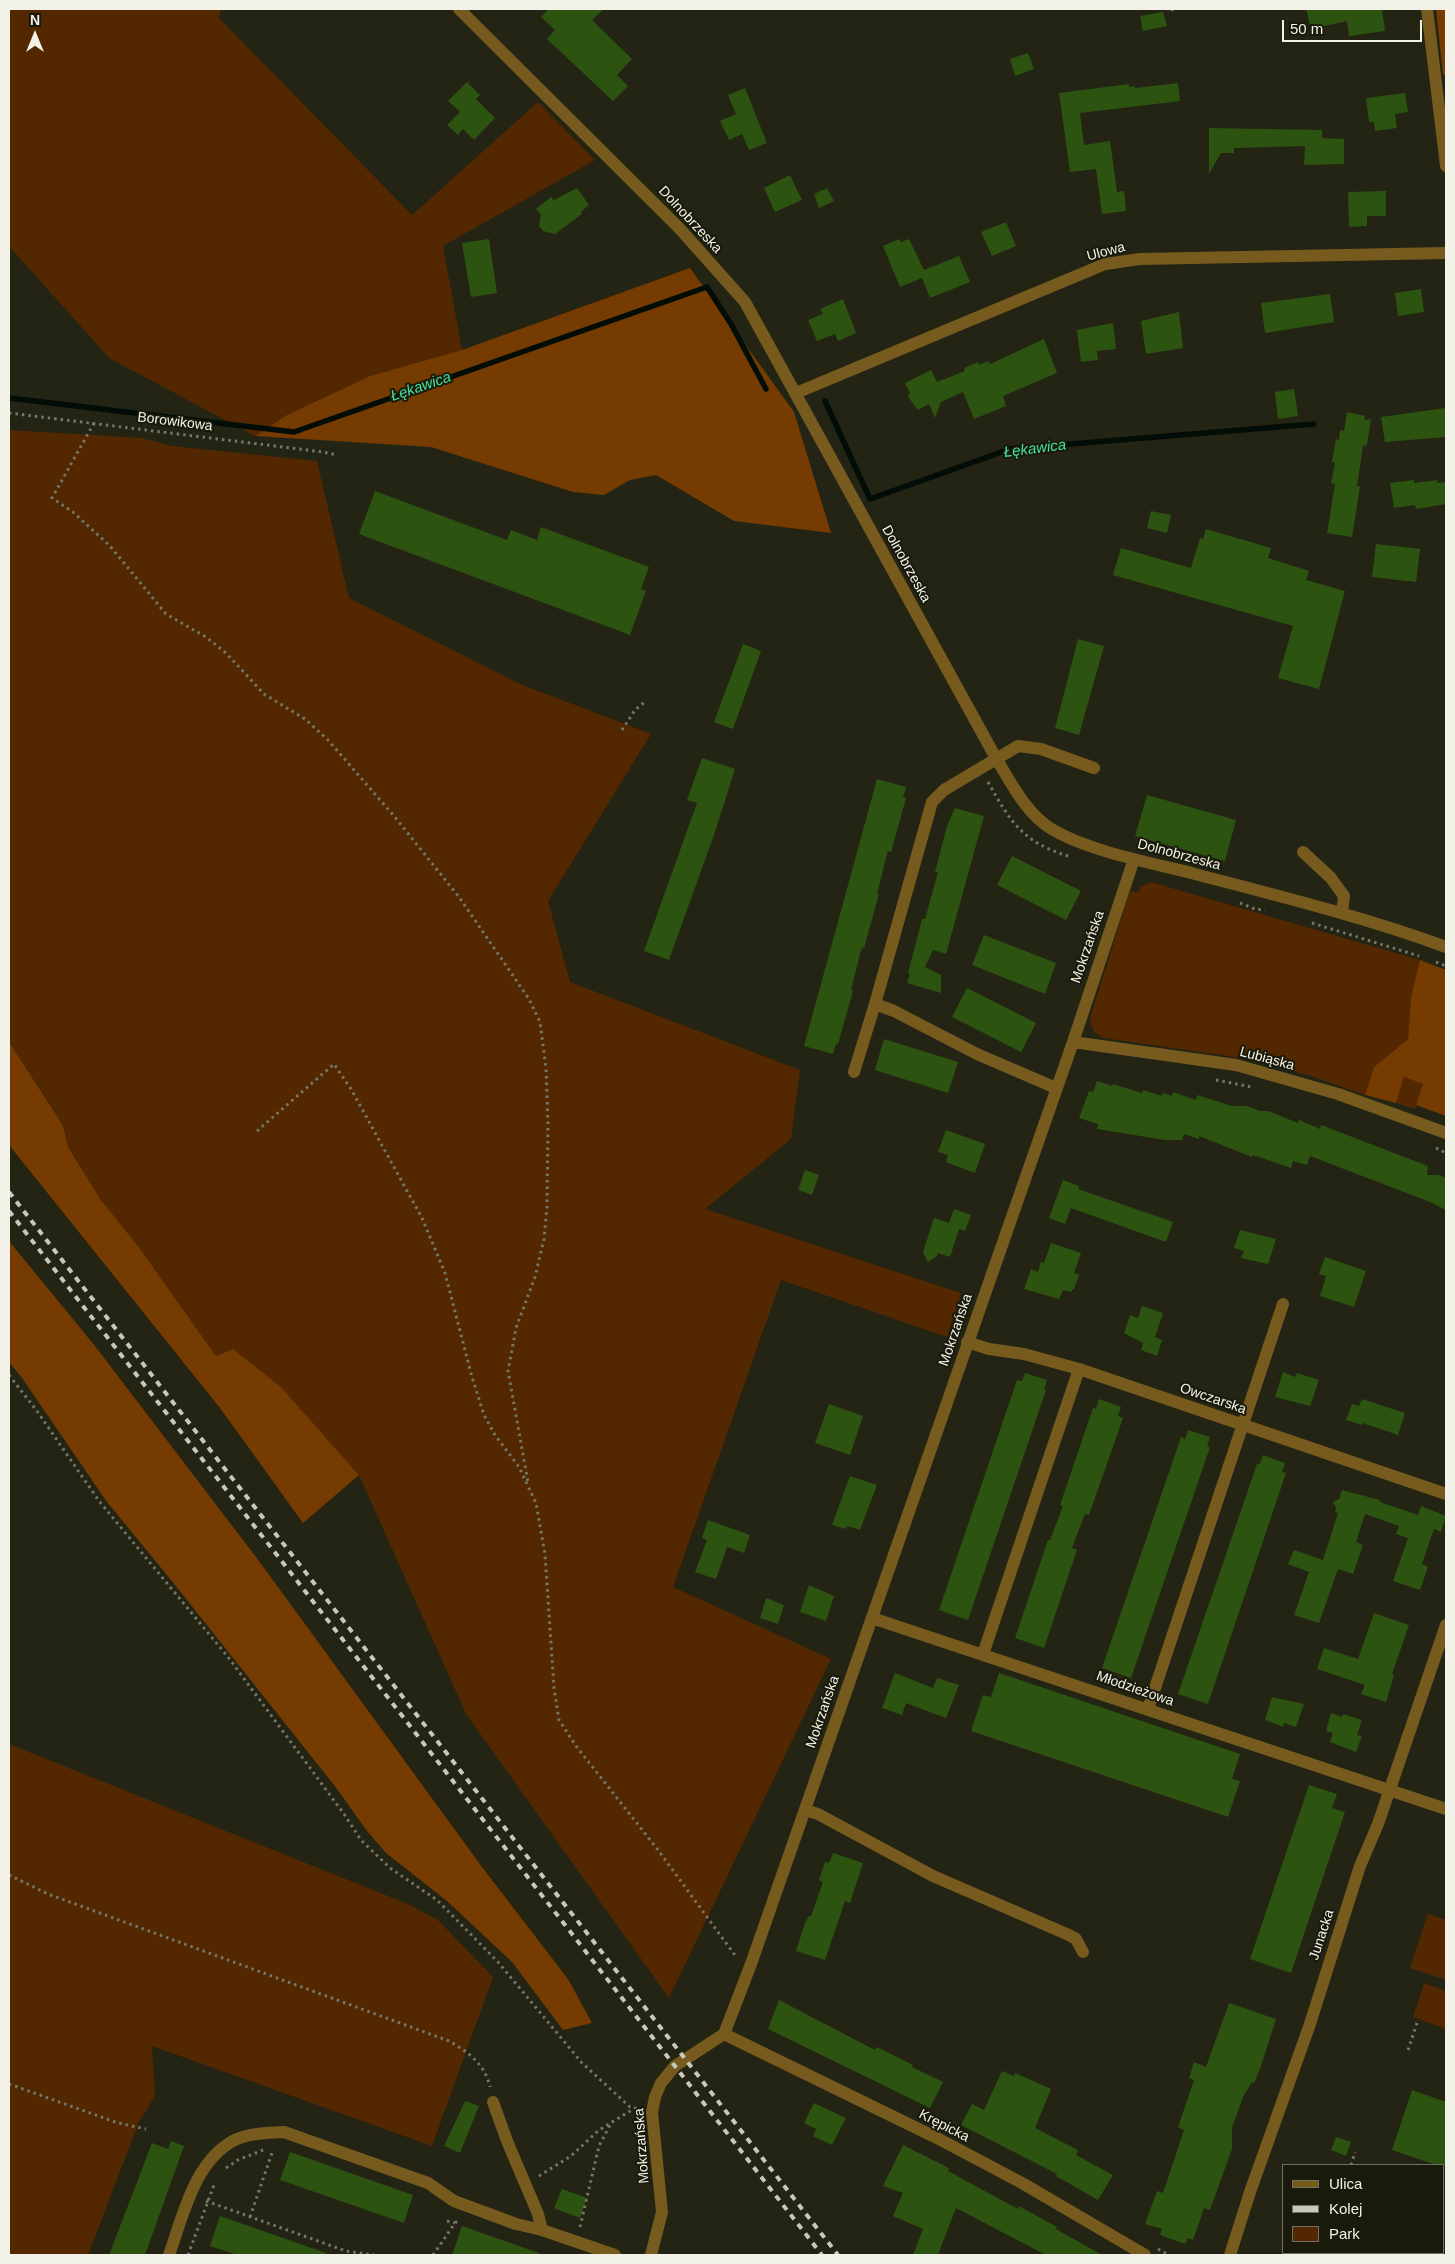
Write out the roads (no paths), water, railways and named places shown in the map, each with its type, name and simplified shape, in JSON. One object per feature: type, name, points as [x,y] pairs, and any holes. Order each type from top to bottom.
[{"type":"street","name":"Dolnobrzeska","points":[[459,9],[680,229],[745,302],[997,760],[1023,802],[1049,828],[1076,841],[1134,859],[1342,913],[1381,924],[1446,947]]},
{"type":"street","points":[[1426,9],[1444,130],[1446,166]]},
{"type":"street","name":"Ulowa","points":[[796,393],[1105,264],[1140,259],[1446,254]]},
{"type":"street","points":[[854,1072],[932,802],[944,790],[1018,746],[1041,749],[1094,768]]},
{"type":"street","points":[[1303,852],[1331,878],[1344,896],[1342,913]]},
{"type":"street","name":"Mokrzańska","points":[[651,2255],[662,2212],[652,2112],[657,2090],[675,2066],[724,2034],[751,1964],[872,1618],[1134,859]]},
{"type":"street","points":[[875,1004],[894,1011],[977,1054],[1056,1088]]},
{"type":"street","name":"Lubiąska","points":[[1072,1042],[1236,1066],[1338,1094],[1446,1133]]},
{"type":"street","points":[[1148,1709],[1283,1304]]},
{"type":"street","name":"Owczarska","points":[[967,1342],[989,1350],[1024,1354],[1079,1369],[1446,1494]]},
{"type":"street","points":[[983,1654],[1079,1369]]},
{"type":"street","name":"Młodzieżowa","points":[[872,1618],[1446,1809]]},
{"type":"street","name":"Junacka","points":[[1230,2255],[1250,2192],[1310,2024],[1360,1866],[1378,1824],[1446,1625]]},
{"type":"street","points":[[805,1810],[818,1814],[933,1876],[1069,1934],[1076,1940],[1083,1952]]},
{"type":"street","name":"Krępicka","points":[[724,2034],[1022,2183],[1145,2255]]},
{"type":"street","points":[[493,2102],[507,2142],[538,2214],[542,2230]]},
{"type":"street","points":[[169,2255],[199,2178],[211,2161],[228,2144],[243,2137],[262,2133],[284,2132],[428,2183],[454,2201],[516,2224],[542,2230],[615,2255]]},
{"type":"waterway","name":"Łękawica","points":[[9,398],[294,432],[707,287],[731,324],[766,389]]},
{"type":"waterway","name":"Łękawica","points":[[825,401],[870,499],[1010,449],[1314,424]]},
{"type":"railway","points":[[9,1192],[838,2255]]},
{"type":"railway","points":[[9,1211],[822,2255]]}]
